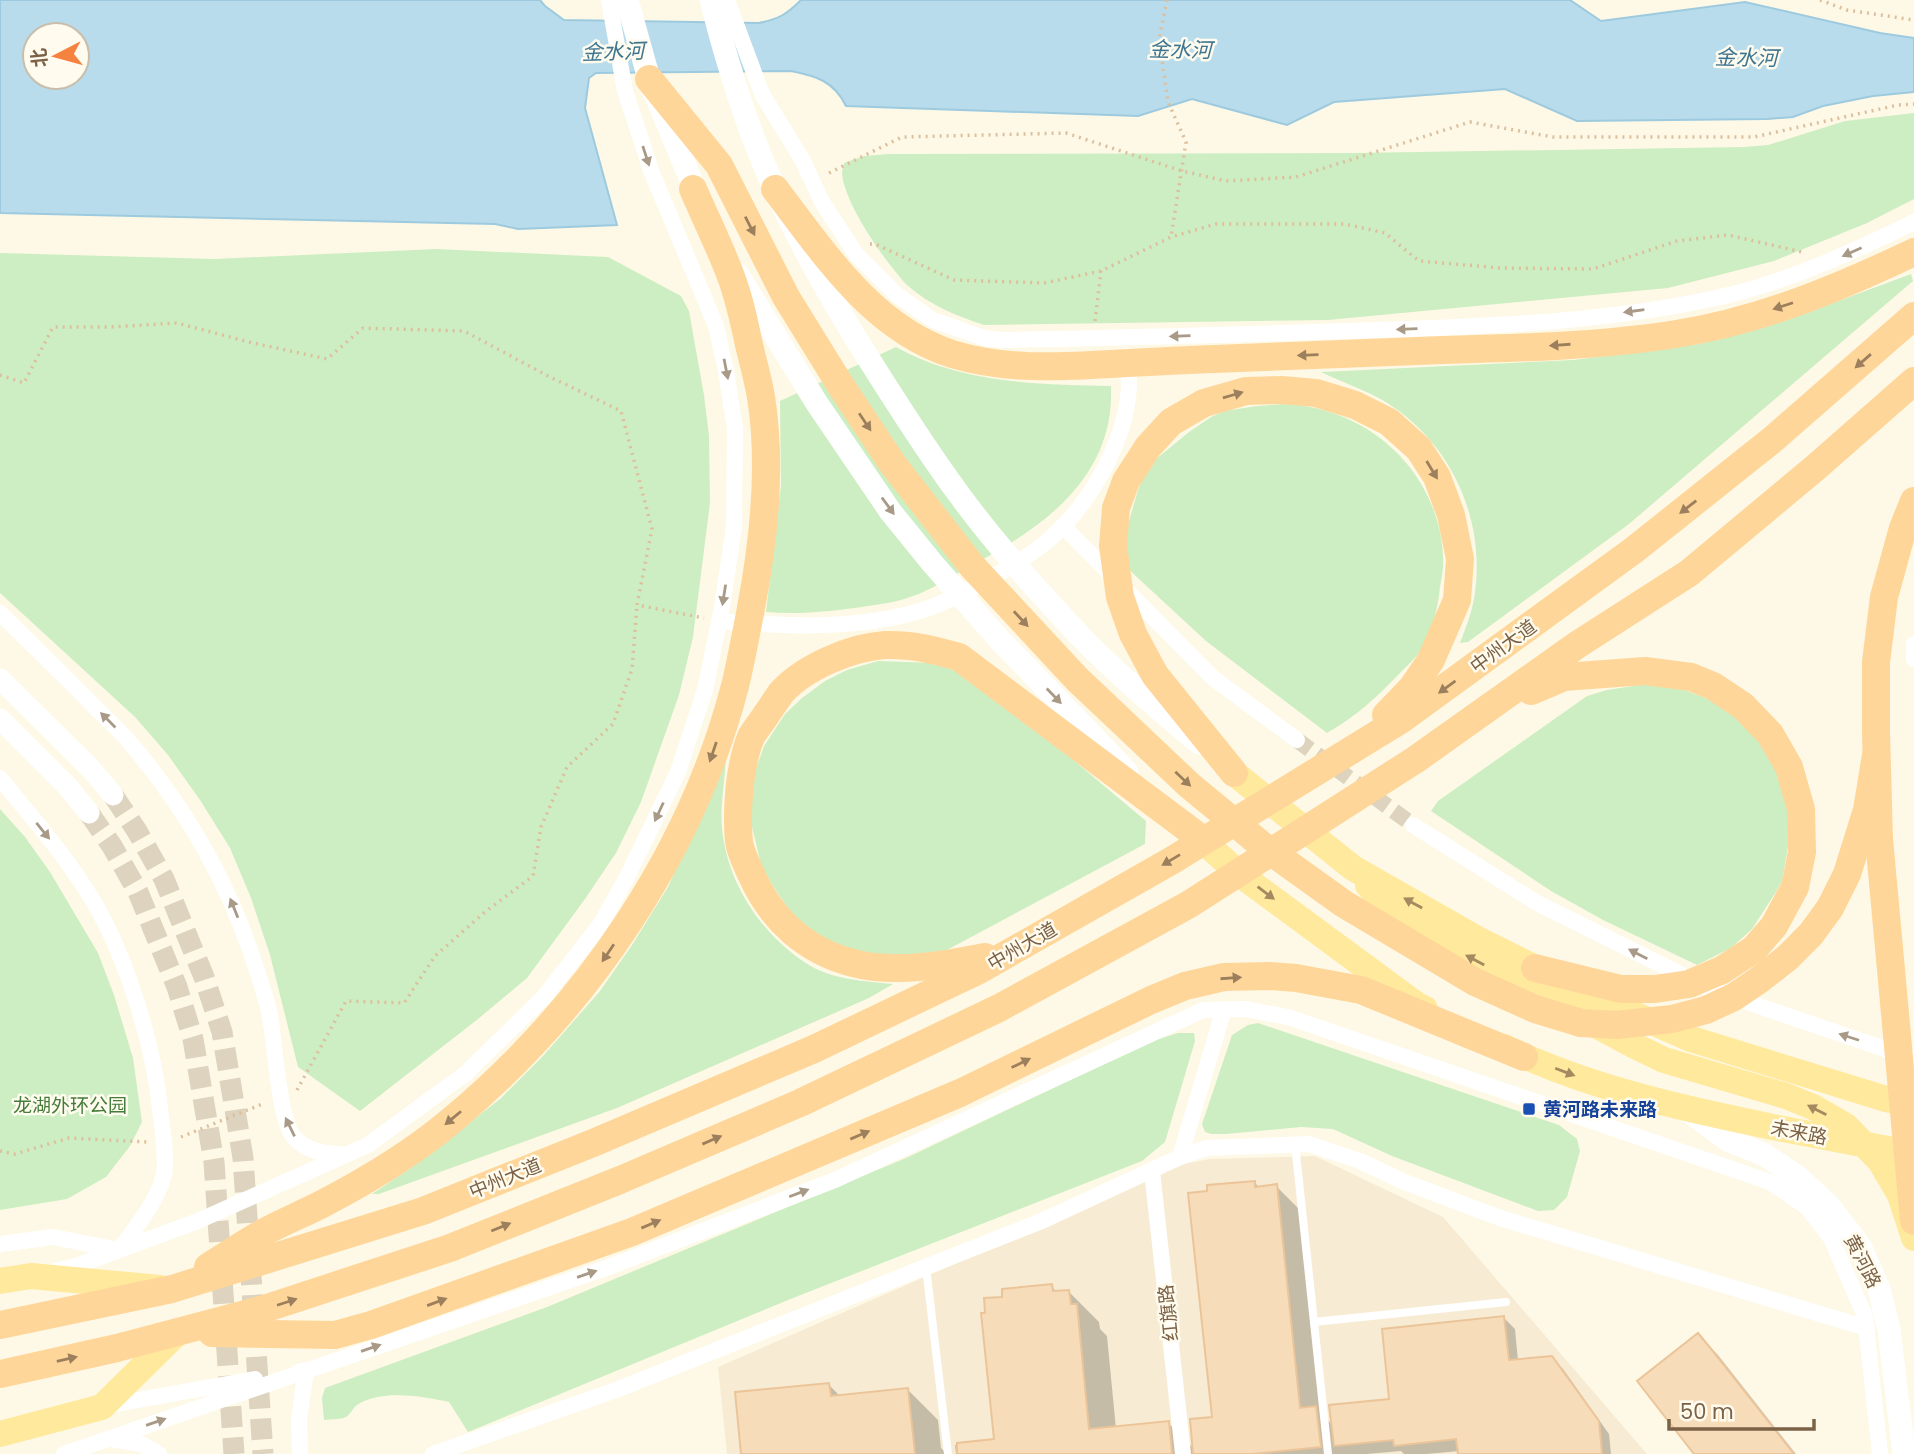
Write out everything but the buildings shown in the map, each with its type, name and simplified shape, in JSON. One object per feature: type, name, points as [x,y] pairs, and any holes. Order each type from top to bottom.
[{"type":"highway","points":[[637,85],[719,165],[786,297],[892,463],[972,566],[1077,679],[1189,785],[1263,846],[1344,904],[1475,982],[1535,1009],[1580,1023],[1616,1025],[1672,1018],[1706,1010],[1734,997],[1787,958],[1830,908],[1847,874],[1867,810],[1877,755]]},
{"type":"highway","points":[[172,1289],[260,1235],[323,1204],[386,1168],[454,1119],[547,1030],[594,974],[666,859],[706,772],[734,687],[763,539],[766,489],[761,398],[742,315],[731,276],[693,189]]},
{"type":"highway","points":[[775,189],[836,270],[885,318],[926,343],[954,354],[1016,366],[1049,367],[1171,360],[1499,349],[1679,334],[1749,317],[1829,291],[1914,252]]},
{"type":"highway","name":"中州大道","points":[[0,1325],[172,1289],[423,1211],[569,1153],[814,1049],[979,970],[1171,861],[1402,719],[1634,550],[1772,440],[1914,316]]},
{"type":"highway","points":[[0,1374],[264,1309],[450,1248],[620,1180],[800,1103],[999,1008],[1188,905],[1415,760],[1577,645],[1689,573],[1914,381]]},
{"type":"highway","points":[[1234,773],[1155,675],[1133,634],[1120,597],[1112,547],[1116,508],[1126,481],[1148,447],[1171,422],[1204,403],[1246,391],[1316,393],[1355,405],[1389,422],[1419,449],[1437,477],[1451,515],[1460,559],[1457,600],[1431,660],[1412,688],[1350,751]]},
{"type":"highway","points":[[1914,501],[1903,528],[1884,597],[1876,662],[1879,839],[1914,1221]]},
{"type":"highway","points":[[1012,951],[905,968],[855,964],[814,948],[779,920],[760,893],[746,862],[740,843],[737,808],[742,771],[751,736],[782,692],[806,673],[838,656],[868,647],[911,645],[958,657],[1195,834]]},
{"type":"highway","points":[[1490,707],[1564,677],[1645,671],[1692,677],[1713,686],[1743,706],[1770,734],[1790,767],[1801,809],[1802,852],[1795,887],[1774,926],[1754,949],[1722,970],[1689,984],[1655,989],[1621,989],[1535,968]]},
{"type":"highway","points":[[178,1332],[335,1335],[371,1325],[632,1232],[960,1093],[1152,1000],[1185,986],[1224,977],[1296,978],[1361,990],[1524,1057]]},
{"type":"main road","points":[[615,1],[637,85],[733,267],[779,344],[890,511],[982,619],[1136,781],[1195,834]]},
{"type":"main road","points":[[722,2],[734,81],[750,128],[775,189],[829,294],[892,396],[958,493],[1034,586],[1122,676],[1234,773],[1353,868],[1469,935],[1588,994],[1691,1038],[1886,1100],[1914,1105]]},
{"type":"main road","name":"未来路","points":[[1195,834],[1242,876],[1417,1005],[1524,1057],[1587,1080],[1684,1108],[1914,1154]]},
{"type":"main road","points":[[1353,868],[1395,917],[1633,1045],[1664,1060],[1786,1096],[1813,1107],[1846,1126],[1880,1161],[1900,1195],[1914,1238]]},
{"type":"main road","name":"黄河路","points":[[1684,1108],[1728,1140],[1765,1155],[1798,1177],[1830,1207],[1860,1246],[1879,1289],[1889,1330],[1904,1454]]},
{"type":"main road","points":[[0,1281],[31,1276],[172,1289]]},
{"type":"main road","points":[[0,1434],[102,1407],[178,1332]]},
{"type":"street","points":[[722,2],[762,94],[803,161],[822,202],[856,254],[897,295],[933,320],[984,338],[1125,338],[1495,326],[1617,314],[1735,293],[1809,270],[1852,253],[1914,222]]},
{"type":"street","points":[[31,1276],[76,1266],[198,1221],[368,1145],[465,1074],[544,997],[600,925],[654,823],[678,772],[705,690],[734,527],[735,429],[716,326],[652,173],[637,85]]},
{"type":"street","points":[[719,621],[821,627],[881,620],[930,607],[1010,568],[1063,526],[1085,500],[1105,467],[1120,432],[1129,387],[1125,338]]},
{"type":"street","points":[[1063,526],[1213,678],[1297,740]]},
{"type":"street","points":[[0,612],[130,742],[161,781],[212,862],[232,903],[250,951],[268,1011],[285,1116],[292,1135],[306,1147],[323,1154],[347,1155]]},
{"type":"street","points":[[1914,644],[1914,659]]},
{"type":"street","points":[[0,679],[91,769],[113,795]]},
{"type":"street","points":[[0,719],[69,788],[89,813]]},
{"type":"street","points":[[0,778],[86,889],[111,936],[134,992],[151,1057],[159,1095],[164,1143],[163,1177],[136,1228],[118,1250]]},
{"type":"street","points":[[1413,825],[1537,903],[1712,990],[1914,1059]]},
{"type":"street","points":[[1180,1157],[1224,1009]]},
{"type":"street","points":[[64,1454],[609,1267],[835,1180],[1203,1010],[1245,1009],[1288,1017],[1770,1182],[1807,1207],[1831,1238],[1865,1316],[1880,1454]]},
{"type":"street","points":[[433,1454],[616,1391],[1044,1220],[1180,1157],[1206,1148],[1309,1144],[1336,1152],[1402,1181],[1500,1217],[1867,1328]]},
{"type":"street","name":"红旗路","points":[[1152,1171],[1183,1454]]},
{"type":"street","points":[[0,1244],[53,1237],[118,1250]]},
{"type":"street","points":[[102,1407],[306,1370]]},
{"type":"street","points":[[300,1454],[299,1419],[306,1370]]},
{"type":"street","points":[[108,1439],[141,1444],[159,1454]]},
{"type":"lane","points":[[1295,1144],[1328,1454]]},
{"type":"lane","points":[[926,1267],[948,1454]]},
{"type":"lane","points":[[1314,1322],[1506,1301]]},
{"type":"path","points":[[1167,0],[1159,39],[1168,102],[1186,142],[1171,237]]},
{"type":"path","points":[[1820,0],[1847,10],[1914,20]]},
{"type":"path","points":[[829,173],[902,136],[1066,133],[1182,171],[1226,181],[1296,177],[1469,122],[1553,137],[1754,137],[1898,105],[1914,104]]},
{"type":"path","points":[[850,246],[875,244],[954,280],[1044,283],[1101,271],[1171,237],[1216,224],[1345,223],[1385,233],[1419,261],[1501,268],[1593,269],[1677,241],[1728,235],[1805,253]]},
{"type":"path","points":[[1093,338],[1101,271]]},
{"type":"path","points":[[0,375],[24,383],[53,327],[177,323],[327,359],[363,328],[464,331],[621,411],[652,529],[637,605],[632,669],[612,724],[567,767],[541,827],[533,876],[485,912],[435,956],[404,1003],[346,1001],[296,1093],[164,1143],[69,1138],[15,1154],[0,1152]]},
{"type":"path","points":[[637,605],[719,621]]},
{"type":"shaded area","points":[[1315,1156],[1443,1217],[1647,1454],[727,1454],[718,1367],[1184,1164],[1209,1159]]},
{"type":"green space","points":[[1914,113],[1914,199],[1867,223],[1774,261],[1668,288],[1328,320],[984,325],[944,309],[907,285],[888,263],[858,216],[842,173],[844,163],[864,156],[889,154],[1355,153],[1744,147],[1768,145],[1845,121]]},
{"type":"green space","points":[[436,249],[608,257],[681,296],[689,311],[704,395],[709,436],[710,503],[693,637],[679,695],[641,802],[616,853],[527,978],[360,1111],[298,1067],[270,955],[251,898],[230,848],[200,800],[168,755],[135,717],[0,593],[0,253],[214,259]]},
{"type":"green space","points":[[1911,274],[1913,281],[1629,524],[1468,642],[1460,643],[1473,605],[1477,564],[1468,509],[1458,483],[1427,437],[1407,418],[1377,397],[1321,372],[1573,360],[1699,344],[1790,319]]},
{"type":"green space","points":[[896,347],[946,368],[1000,380],[1111,386],[1109,419],[1101,448],[1087,474],[1046,518],[995,553],[932,588],[889,603],[817,612],[766,612],[781,485],[780,401]]},
{"type":"green space","points":[[1285,404],[1316,408],[1344,417],[1371,431],[1394,450],[1413,471],[1428,497],[1438,525],[1443,555],[1436,611],[1420,651],[1366,706],[1327,733],[1206,641],[1126,567],[1126,531],[1138,490],[1146,471],[1156,459],[1189,432],[1224,411]]},
{"type":"green space","points":[[878,661],[935,663],[978,680],[1146,821],[1145,844],[945,951],[902,960],[854,951],[817,936],[796,921],[762,869],[752,827],[752,780],[764,746],[785,714],[825,681],[847,670]]},
{"type":"green space","points":[[1646,684],[1685,690],[1725,706],[1768,747],[1788,808],[1789,841],[1782,881],[1776,892],[1752,929],[1731,948],[1697,965],[1603,920],[1551,891],[1431,811],[1438,801],[1587,696]]},
{"type":"green space","points":[[726,757],[722,801],[725,848],[739,888],[762,923],[792,953],[819,970],[850,979],[893,984],[869,998],[617,1108],[379,1194],[372,1194],[411,1168],[500,1099],[543,1056],[600,991],[668,887]]},
{"type":"green space","name":"龙湖外环公园","points":[[0,809],[25,837],[50,872],[98,953],[133,1058],[142,1122],[130,1146],[106,1177],[67,1199],[0,1210]]},
{"type":"green space","points":[[1258,1023],[1559,1125],[1577,1139],[1580,1151],[1567,1197],[1554,1210],[1538,1211],[1392,1156],[1333,1129],[1301,1127],[1226,1134],[1205,1132],[1202,1124],[1232,1035],[1248,1025]]},
{"type":"green space","points":[[1178,1033],[1194,1033],[1195,1041],[1165,1142],[1142,1161],[793,1298],[468,1432],[449,1402],[415,1396],[377,1397],[357,1405],[346,1417],[324,1420],[322,1398],[325,1388],[547,1307],[906,1158],[1152,1041]]},
{"type":"water","name":"金水河","points":[[0,0],[540,0],[564,20],[759,23],[782,15],[801,0],[1570,0],[1601,21],[1745,2],[1880,33],[1914,38],[1914,92],[1873,96],[1823,106],[1793,117],[1767,119],[1577,121],[1505,89],[1334,102],[1287,125],[1192,99],[1138,116],[846,106],[830,85],[791,71],[596,73],[589,78],[585,108],[617,225],[518,229],[495,224],[0,213]]},
{"type":"tunnel","points":[[1297,740],[1413,825]]},
{"type":"tunnel","points":[[113,795],[164,879],[204,977],[222,1032],[243,1158],[263,1454]]},
{"type":"tunnel","points":[[89,813],[112,846],[138,892],[177,987],[193,1039],[214,1162],[234,1454]]},
{"type":"place","name":"黄河路未来路","points":[[1529,1109]]}]
